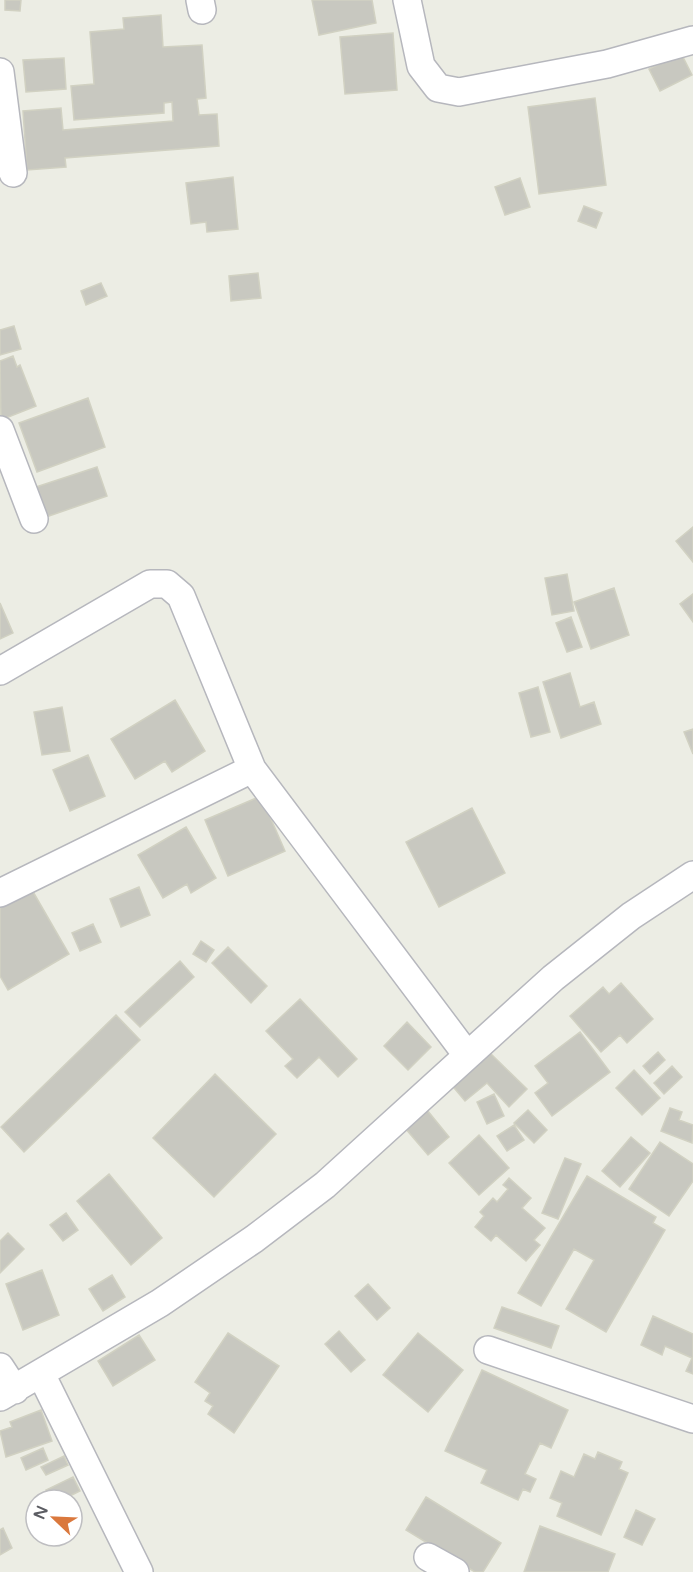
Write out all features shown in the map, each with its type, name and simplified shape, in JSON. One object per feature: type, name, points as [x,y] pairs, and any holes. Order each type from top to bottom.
[{"type":"street","points":[[407,0],[421,66],[438,88],[459,92],[608,64],[693,40]]},
{"type":"street","points":[[0,72],[14,172]]},
{"type":"street","points":[[0,430],[34,519]]},
{"type":"street","points":[[0,671],[150,584],[167,584],[181,596],[252,769],[467,1055]]},
{"type":"street","points":[[0,893],[252,769]]},
{"type":"street","points":[[0,1367],[8,1394],[160,1303],[254,1239],[325,1185],[553,978],[631,916],[693,875]]},
{"type":"street","points":[[488,1350],[693,1419]]},
{"type":"street","points":[[41,1374],[139,1572]]},
{"type":"street","points":[[428,1557],[455,1572]]},
{"type":"building","points":[[5,0],[21,0],[20,11],[5,10]]},
{"type":"building","points":[[312,0],[372,0],[376,23],[319,35]]},
{"type":"building","points":[[161,15],[163,47],[202,45],[206,98],[197,99],[199,115],[217,114],[219,146],[65,158],[66,167],[27,170],[23,111],[61,108],[63,130],[173,121],[172,102],[164,103],[164,113],[74,120],[71,86],[94,84],[90,32],[124,29],[123,18]]},
{"type":"building","points":[[393,33],[397,90],[345,94],[340,37]]},
{"type":"building","points":[[681,53],[692,75],[660,91],[649,69]]},
{"type":"building","points":[[64,58],[66,89],[26,92],[23,60]]},
{"type":"building","points":[[595,98],[606,185],[539,194],[528,107]]},
{"type":"building","points":[[233,177],[238,229],[207,232],[206,222],[191,224],[186,183]]},
{"type":"building","points":[[520,178],[530,207],[505,215],[495,187]]},
{"type":"building","points":[[584,206],[602,213],[596,228],[578,221]]},
{"type":"building","points":[[258,273],[261,298],[231,301],[229,276]]},
{"type":"building","points":[[101,283],[107,296],[86,305],[81,291]]},
{"type":"building","points":[[14,326],[21,349],[0,355],[0,330]]},
{"type":"building","points":[[13,356],[17,367],[20,365],[36,406],[1,420],[0,361]]},
{"type":"building","points":[[88,398],[105,447],[37,472],[19,423]]},
{"type":"building","points":[[97,467],[107,496],[46,517],[36,487]]},
{"type":"building","points":[[693,527],[693,562],[676,541]]},
{"type":"building","points":[[567,574],[574,611],[552,615],[545,578]]},
{"type":"building","points":[[614,588],[629,635],[591,649],[574,602]]},
{"type":"building","points":[[693,594],[693,622],[680,604]]},
{"type":"building","points":[[0,603],[13,633],[0,639]]},
{"type":"building","points":[[571,617],[582,647],[567,652],[556,623]]},
{"type":"building","points":[[570,673],[580,707],[594,702],[601,724],[561,738],[543,682]]},
{"type":"building","points":[[538,687],[550,732],[531,737],[519,693]]},
{"type":"building","points":[[175,700],[205,751],[172,772],[165,761],[135,779],[111,739]]},
{"type":"building","points":[[62,707],[70,751],[42,755],[34,712]]},
{"type":"building","points":[[693,729],[693,754],[684,732]]},
{"type":"building","points":[[88,755],[105,796],[70,811],[53,770]]},
{"type":"building","points":[[261,796],[285,851],[228,876],[205,820]]},
{"type":"building","points":[[472,808],[505,873],[439,907],[406,842]]},
{"type":"building","points":[[186,827],[216,878],[191,893],[187,884],[163,898],[138,855]]},
{"type":"building","points":[[28,883],[69,954],[8,990],[0,976],[0,899]]},
{"type":"building","points":[[139,887],[150,915],[121,927],[110,899]]},
{"type":"building","points":[[93,924],[101,942],[80,951],[72,933]]},
{"type":"building","points":[[201,941],[214,950],[206,962],[193,954]]},
{"type":"building","points":[[228,947],[267,986],[251,1003],[212,963]]},
{"type":"building","points":[[180,961],[194,977],[140,1027],[125,1012]]},
{"type":"building","points":[[621,983],[653,1019],[627,1043],[620,1035],[601,1052],[570,1016],[603,987],[609,994]]},
{"type":"building","points":[[300,999],[357,1059],[338,1077],[319,1057],[297,1078],[285,1066],[293,1059],[266,1031]]},
{"type":"building","points":[[116,1015],[140,1040],[24,1152],[1,1127]]},
{"type":"building","points":[[407,1022],[431,1047],[408,1070],[384,1046]]},
{"type":"building","points":[[580,1032],[610,1072],[552,1116],[535,1093],[548,1083],[535,1066]]},
{"type":"building","points":[[489,1052],[527,1089],[509,1107],[487,1083],[465,1101],[450,1083]]},
{"type":"building","points":[[658,1052],[665,1060],[650,1074],[643,1066]]},
{"type":"building","points":[[672,1066],[682,1077],[664,1094],[654,1083]]},
{"type":"building","points":[[634,1070],[660,1098],[642,1115],[616,1088]]},
{"type":"building","points":[[215,1074],[276,1134],[214,1197],[153,1138]]},
{"type":"building","points":[[494,1094],[504,1116],[487,1124],[477,1102]]},
{"type":"building","points":[[670,1108],[682,1112],[679,1120],[693,1125],[692,1143],[661,1131]]},
{"type":"building","points":[[427,1110],[449,1137],[428,1155],[405,1128]]},
{"type":"building","points":[[528,1110],[547,1130],[534,1143],[514,1123]]},
{"type":"building","points":[[514,1125],[524,1140],[507,1151],[497,1136]]},
{"type":"building","points":[[479,1135],[509,1168],[479,1195],[449,1163]]},
{"type":"building","points":[[631,1137],[650,1153],[620,1187],[602,1171]]},
{"type":"building","points":[[660,1142],[693,1164],[693,1181],[669,1216],[629,1189]]},
{"type":"building","points":[[565,1158],[581,1164],[558,1219],[542,1213]]},
{"type":"building","points":[[109,1174],[162,1238],[131,1265],[77,1201]]},
{"type":"building","points":[[587,1176],[656,1217],[653,1223],[665,1230],[606,1332],[566,1309],[594,1260],[574,1249],[541,1306],[518,1293]]},
{"type":"building","points":[[509,1178],[531,1198],[522,1208],[545,1228],[534,1240],[540,1245],[526,1261],[496,1235],[491,1241],[475,1227],[484,1216],[480,1212],[493,1198],[497,1202],[508,1189],[503,1185]]},
{"type":"building","points":[[66,1213],[78,1230],[63,1241],[50,1225]]},
{"type":"building","points":[[8,1233],[24,1249],[0,1273],[0,1241]]},
{"type":"building","points":[[42,1270],[59,1315],[23,1330],[6,1284]]},
{"type":"building","points":[[112,1275],[125,1297],[103,1311],[89,1289]]},
{"type":"building","points":[[368,1284],[390,1308],[377,1320],[355,1296]]},
{"type":"building","points":[[502,1307],[559,1326],[551,1348],[494,1328]]},
{"type":"building","points":[[653,1316],[693,1334],[693,1374],[686,1371],[692,1358],[665,1346],[662,1355],[641,1345]]},
{"type":"building","points":[[339,1331],[365,1360],[351,1372],[325,1344]]},
{"type":"building","points":[[228,1333],[279,1366],[234,1433],[208,1414],[213,1406],[205,1401],[210,1393],[195,1382]]},
{"type":"building","points":[[418,1333],[463,1370],[428,1412],[383,1375]]},
{"type":"building","points":[[139,1335],[155,1360],[113,1386],[98,1361]]},
{"type":"building","points":[[482,1370],[568,1410],[551,1448],[540,1443],[525,1474],[536,1479],[530,1492],[523,1489],[518,1500],[481,1483],[487,1470],[445,1451]]},
{"type":"building","points":[[41,1410],[52,1441],[6,1457],[0,1431],[12,1427],[10,1422]]},
{"type":"building","points":[[43,1448],[48,1460],[26,1470],[21,1458]]},
{"type":"building","points":[[598,1452],[622,1462],[619,1469],[628,1473],[601,1535],[557,1516],[562,1503],[550,1498],[561,1471],[574,1477],[584,1454],[595,1459]]},
{"type":"building","points":[[64,1456],[68,1465],[46,1475],[41,1467]]},
{"type":"building","points":[[73,1477],[78,1488],[50,1488]]},
{"type":"building","points":[[426,1497],[501,1543],[483,1572],[475,1572],[406,1530]]},
{"type":"building","points":[[636,1510],[655,1519],[642,1545],[624,1537]]},
{"type":"building","points":[[540,1526],[615,1554],[608,1572],[524,1572]]},
{"type":"building","points":[[3,1528],[12,1548],[0,1555],[0,1530]]}]
